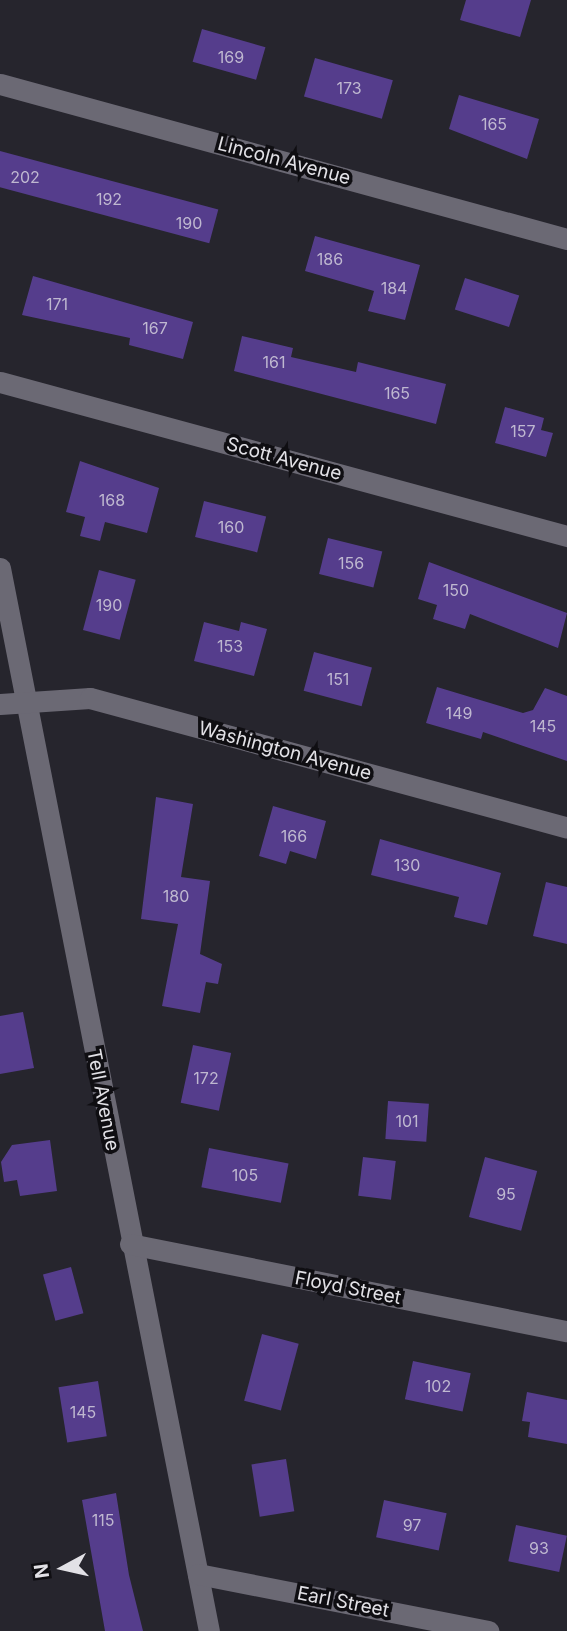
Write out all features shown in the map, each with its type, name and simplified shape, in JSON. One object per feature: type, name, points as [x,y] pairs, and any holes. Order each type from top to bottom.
[{"type":"street","name":"Lincoln Avenue","points":[[0,84],[567,239]]},
{"type":"street","name":"Scott Avenue","points":[[0,382],[567,536]]},
{"type":"street","name":"Tell Avenue","points":[[0,568],[130,1244],[209,1631]]},
{"type":"street","name":"Washington Avenue","points":[[0,704],[26,699],[90,698],[567,828]]},
{"type":"street","name":"Floyd Street","points":[[130,1244],[567,1331]]},
{"type":"street","name":"Earl Street","points":[[198,1574],[488,1631]]},
{"type":"building","points":[[466,0],[531,0],[520,37],[460,20]]},
{"type":"building","points":[[202,29],[265,47],[256,80],[193,62]]},
{"type":"building","points":[[315,58],[393,80],[382,119],[304,96]]},
{"type":"building","points":[[459,95],[539,119],[527,159],[449,129]]},
{"type":"building","points":[[0,151],[218,209],[209,243],[0,187]]},
{"type":"building","points":[[315,236],[420,265],[405,320],[368,311],[374,291],[305,271]]},
{"type":"building","points":[[33,276],[193,322],[183,359],[129,345],[130,338],[22,315]]},
{"type":"building","points":[[465,278],[519,296],[509,327],[455,309]]},
{"type":"building","points":[[242,336],[293,348],[291,357],[356,372],[358,362],[446,384],[436,424],[234,371]]},
{"type":"building","points":[[505,407],[544,418],[541,430],[553,433],[546,457],[495,443]]},
{"type":"building","points":[[80,461],[159,488],[147,533],[105,522],[100,541],[80,536],[85,517],[66,512]]},
{"type":"building","points":[[204,501],[266,516],[257,552],[195,537]]},
{"type":"building","points":[[328,538],[382,552],[373,587],[319,574]]},
{"type":"building","points":[[429,562],[567,613],[558,648],[470,614],[465,629],[433,619],[437,605],[418,599]]},
{"type":"building","points":[[99,570],[136,580],[120,640],[83,630]]},
{"type":"building","points":[[204,622],[239,631],[241,622],[267,629],[254,676],[194,661]]},
{"type":"building","points":[[314,652],[372,668],[362,706],[304,691]]},
{"type":"building","points":[[437,687],[523,713],[533,710],[545,688],[567,696],[567,761],[483,732],[481,739],[426,723]]},
{"type":"building","points":[[156,797],[193,804],[181,877],[210,881],[200,954],[222,964],[218,984],[206,982],[200,1013],[162,1006],[178,924],[141,919]]},
{"type":"building","points":[[273,806],[326,821],[316,859],[290,851],[286,864],[259,856]]},
{"type":"building","points":[[380,839],[501,873],[487,925],[454,917],[459,897],[371,875]]},
{"type":"building","points":[[546,882],[567,887],[567,944],[533,936]]},
{"type":"building","points":[[23,1012],[34,1068],[0,1074],[0,1016]]},
{"type":"building","points":[[193,1045],[231,1053],[219,1111],[181,1103]]},
{"type":"building","points":[[388,1101],[429,1104],[426,1142],[385,1139]]},
{"type":"building","points":[[50,1140],[57,1191],[20,1196],[17,1180],[4,1182],[1,1162],[12,1145]]},
{"type":"building","points":[[209,1148],[289,1163],[281,1203],[201,1187]]},
{"type":"building","points":[[363,1157],[396,1161],[391,1200],[358,1196]]},
{"type":"building","points":[[485,1157],[537,1171],[521,1231],[469,1217]]},
{"type":"building","points":[[71,1267],[83,1313],[55,1321],[43,1275]]},
{"type":"building","points":[[262,1334],[299,1344],[281,1410],[244,1401]]},
{"type":"building","points":[[413,1361],[471,1373],[463,1411],[405,1399]]},
{"type":"building","points":[[98,1381],[107,1436],[67,1443],[58,1387]]},
{"type":"building","points":[[527,1392],[567,1400],[567,1444],[528,1437],[530,1422],[522,1421]]},
{"type":"building","points":[[286,1459],[294,1511],[260,1517],[251,1464]]},
{"type":"building","points":[[116,1493],[129,1575],[143,1631],[105,1631],[82,1500]]},
{"type":"building","points":[[384,1500],[447,1513],[439,1550],[376,1537]]},
{"type":"building","points":[[516,1525],[567,1536],[559,1572],[508,1561]]}]
